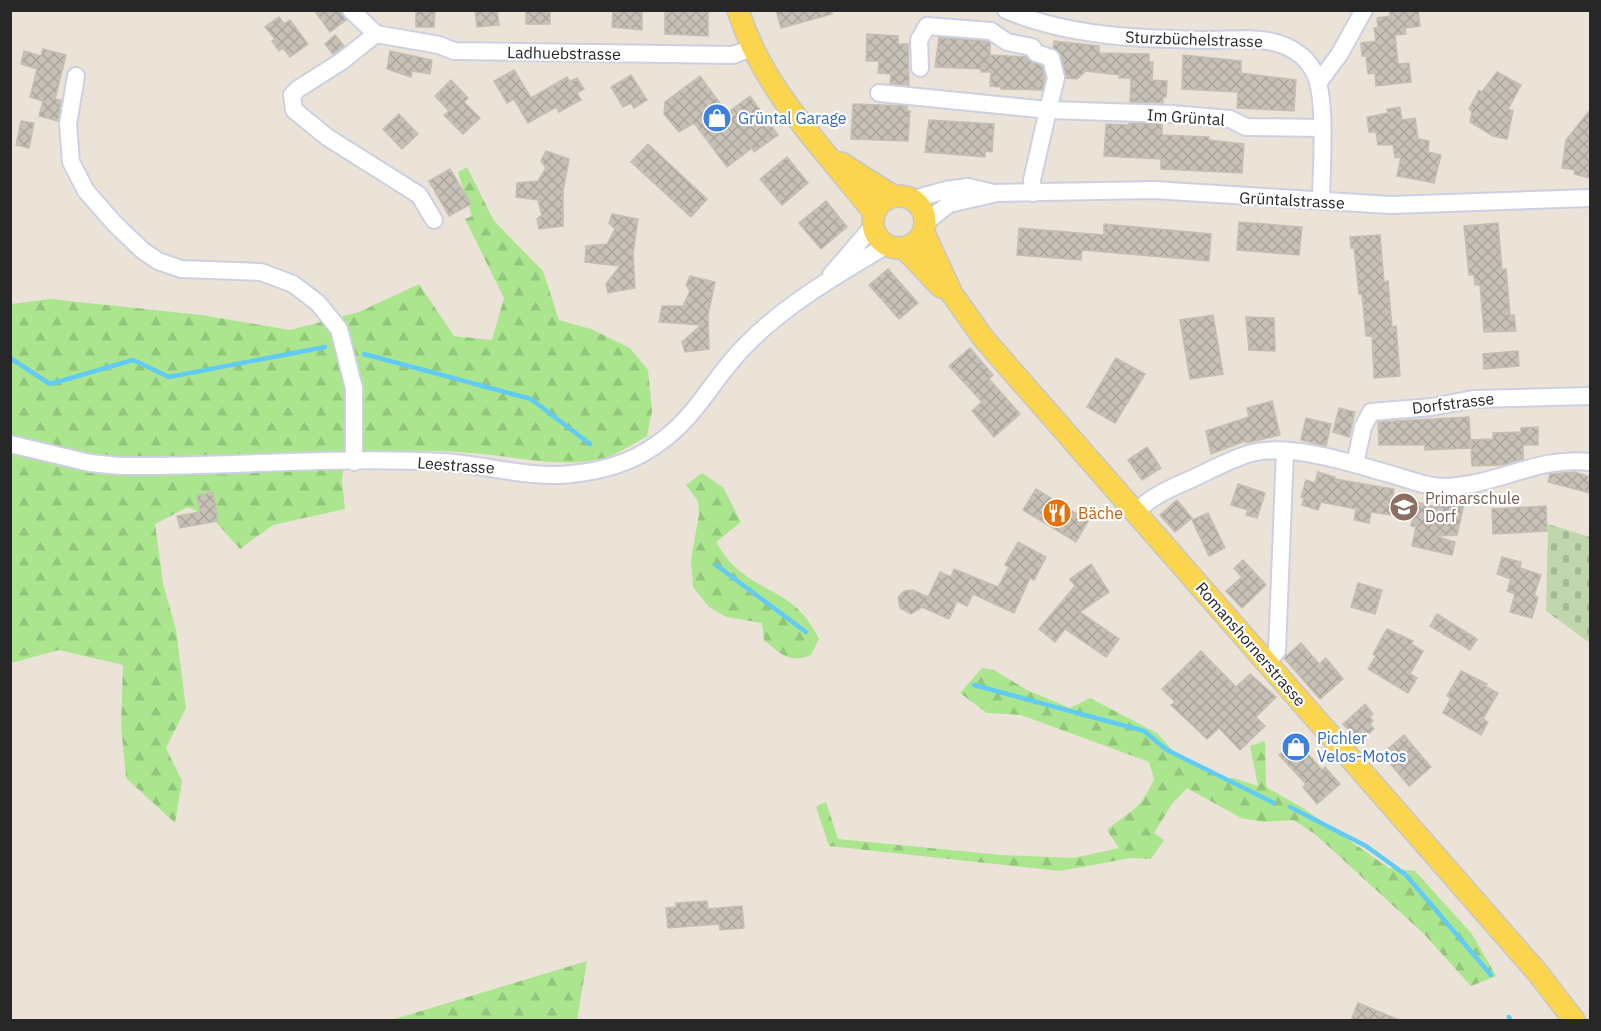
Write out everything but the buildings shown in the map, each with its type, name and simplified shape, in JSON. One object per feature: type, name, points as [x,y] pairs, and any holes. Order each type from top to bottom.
[{"type":"main road","points":[[738,10],[752,48],[781,99],[832,159],[874,219],[878,237],[896,246],[919,240],[925,228],[923,209],[832,159]]},
{"type":"main road","points":[[874,219],[882,202],[903,198]]},
{"type":"main road","name":"Romanshornerstrasse","points":[[925,228],[952,294],[984,339],[1537,972],[1574,1020]]},
{"type":"main road","name":"Romanshornerstrasse","points":[[896,246],[936,284],[952,294]]},
{"type":"street","points":[[351,10],[376,34],[342,61],[297,89],[292,95],[294,110],[327,137],[419,195],[434,220]]},
{"type":"street","name":"Sturzbüchelstrasse","points":[[1006,10],[1053,25],[1115,36],[1272,42],[1299,53],[1313,69],[1318,83],[1322,128],[1321,201]]},
{"type":"street","points":[[1318,83],[1339,55],[1364,10]]},
{"type":"street","points":[[920,68],[919,40],[927,26],[991,31],[1008,42],[1032,47],[1036,53],[1051,58],[1056,78],[1032,180],[1033,193]]},
{"type":"street","name":"Ladhuebstrasse","points":[[376,34],[439,45],[454,51],[733,55],[752,48]]},
{"type":"street","points":[[76,76],[68,124],[71,162],[86,191],[128,237],[158,261],[181,269],[261,272],[293,284],[318,303],[339,329],[354,388],[354,462]]},
{"type":"street","name":"Im Grüntal","points":[[879,93],[1048,110],[1172,114],[1230,119],[1246,127],[1322,128]]},
{"type":"street","name":"Grüntalstrasse","points":[[903,198],[968,187],[994,193],[1154,190],[1390,205],[1590,198]]},
{"type":"street","name":"Grüntalstrasse","points":[[925,228],[949,204],[994,193]]},
{"type":"street","name":"Leestrasse","points":[[829,278],[874,219]]},
{"type":"street","name":"Leestrasse","points":[[10,444],[90,463],[120,466],[441,461],[540,474],[570,474],[626,462],[652,448],[685,422],[748,343],[829,278],[896,246]]},
{"type":"street","name":"Dorfstrasse","points":[[1355,464],[1364,427],[1371,412],[1432,407],[1473,399],[1590,396]]},
{"type":"street","points":[[1267,663],[1277,651],[1285,451]]},
{"type":"street","points":[[1136,513],[1143,504],[1225,463],[1249,454],[1285,451],[1355,464],[1445,487],[1483,483],[1548,462],[1569,459],[1590,462]]},
{"type":"green space","points":[[467,167],[494,221],[543,271],[559,320],[591,329],[630,348],[648,370],[652,411],[647,436],[610,456],[562,463],[448,451],[345,453],[342,481],[345,509],[273,525],[240,549],[214,520],[188,507],[155,524],[163,583],[176,630],[186,708],[166,748],[182,781],[175,823],[126,778],[121,724],[123,665],[59,650],[11,663],[11,304],[50,299],[202,315],[290,330],[359,312],[419,284],[454,336],[492,340],[504,298],[465,219],[472,216],[458,172]]},
{"type":"green space","points":[[702,473],[723,487],[741,522],[716,542],[729,561],[741,572],[799,610],[819,639],[811,655],[804,658],[791,658],[780,653],[764,640],[762,623],[726,617],[709,607],[693,587],[691,559],[699,515],[698,501],[686,485]]},
{"type":"green space","points":[[1548,524],[1590,537],[1590,643],[1546,611]]},
{"type":"green space","points":[[982,668],[994,670],[1027,690],[1070,708],[1090,698],[1157,733],[1173,751],[1220,778],[1234,778],[1258,786],[1250,746],[1265,741],[1266,787],[1303,808],[1389,868],[1415,871],[1472,934],[1496,976],[1471,986],[1424,934],[1315,834],[1293,820],[1264,822],[1241,818],[1187,788],[1172,804],[1154,833],[1164,840],[1151,859],[1131,858],[1060,871],[829,846],[816,807],[826,802],[838,839],[1002,855],[1074,858],[1119,848],[1107,830],[1144,798],[1154,779],[1149,762],[1021,715],[987,713],[960,693]]},
{"type":"green space","points":[[587,961],[577,1020],[391,1020]]},
{"type":"waterway","points":[[10,358],[50,384],[133,360],[169,377],[325,347]]},
{"type":"waterway","points":[[364,354],[531,399],[590,444]]},
{"type":"waterway","points":[[716,565],[806,632]]},
{"type":"waterway","points":[[974,685],[1144,731],[1167,750],[1274,803]]},
{"type":"waterway","points":[[1290,807],[1366,846],[1406,875],[1491,975]]},
{"type":"place","name":"Grüntal Garage","points":[[717,118]]},
{"type":"place","name":"Primarschule Dorf","points":[[1404,507]]},
{"type":"place","name":"Bäche","points":[[1057,513]]},
{"type":"place","name":"Pichler Velos-Motos","points":[[1296,747]]}]
